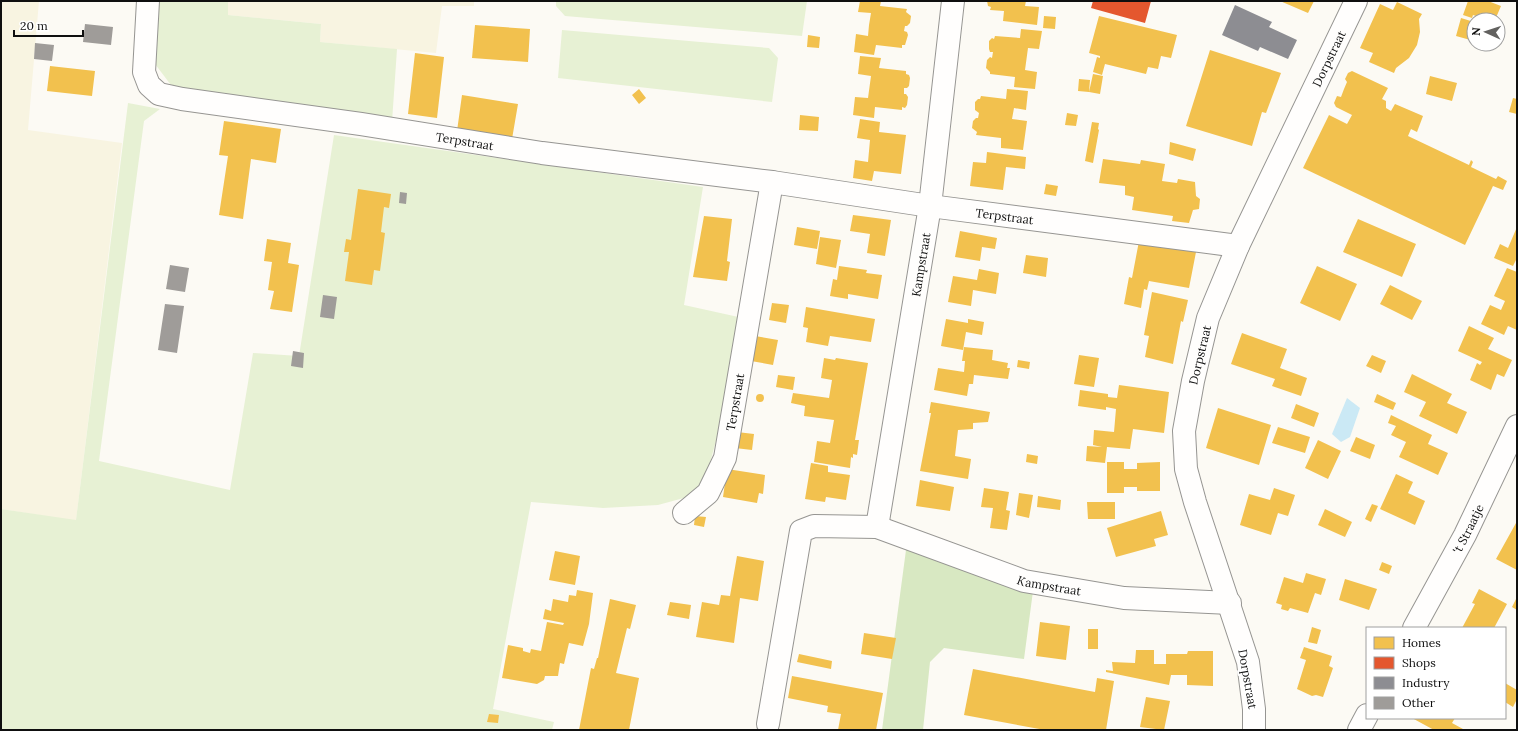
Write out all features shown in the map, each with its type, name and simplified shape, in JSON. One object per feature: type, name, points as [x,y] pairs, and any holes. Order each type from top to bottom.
[{"type":"street","name":"Terpstraat","points":[[148,1],[144,72],[149,85],[159,94],[182,99],[361,124],[542,153],[772,182],[930,206],[1238,246]]},
{"type":"street","name":"Kampstraat","points":[[877,527],[930,206],[953,1]]},
{"type":"street","name":"Dorpstraat","points":[[1254,730],[1254,709],[1248,662],[1230,603],[1195,502],[1186,469],[1184,431],[1193,381],[1208,318],[1238,246],[1356,1]]},
{"type":"street","name":"Terpstraat","points":[[684,513],[708,493],[725,458],[772,182]]},
{"type":"street","name":"'t Straatje","points":[[1415,627],[1464,535],[1517,426]]},
{"type":"street","name":"Kampstraat","points":[[768,724],[801,531],[814,526],[877,527],[1024,582],[1124,598],[1230,603]]},
{"type":"street","points":[[1359,730],[1366,717]]},
{"type":"shaded area","points":[[1,1],[39,1],[28,130],[122,143],[76,521],[1,509]]},
{"type":"shaded area","points":[[228,1],[474,1],[474,6],[442,6],[436,53],[320,42],[321,24],[228,15]]},
{"type":"green space","points":[[159,1],[228,1],[228,15],[321,24],[320,42],[397,49],[392,122],[177,93],[155,64]]},
{"type":"green space","points":[[556,1],[807,1],[802,36],[565,16],[556,6]]},
{"type":"green space","points":[[562,30],[769,48],[778,58],[772,102],[558,78]]},
{"type":"green space","points":[[128,103],[160,109],[144,121],[99,461],[230,490],[253,353],[299,356],[334,135],[703,187],[684,305],[743,318],[717,437],[705,481],[691,496],[658,505],[603,508],[531,502],[493,709],[554,722],[552,730],[1,730],[1,509],[76,520]]},
{"type":"green space","points":[[905,548],[1033,591],[1024,659],[944,648],[930,662],[923,730],[882,730],[906,550]]},
{"type":"water","points":[[1347,398],[1360,408],[1350,437],[1341,442],[1332,434]]},
{"type":"building: Homes","points":[[860,1],[881,1],[880,6],[907,9],[906,12],[911,16],[910,23],[905,26],[904,31],[907,32],[908,35],[905,45],[902,45],[902,48],[876,45],[874,55],[854,52],[856,34],[868,36],[871,13],[858,12]]},
{"type":"building: Homes","points":[[987,1],[1026,1],[1025,6],[1039,7],[1037,25],[1003,21],[1004,11],[990,10],[991,7],[988,6]]},
{"type":"building: Homes","points":[[1280,1],[1314,1],[1308,13]]},
{"type":"building: Homes","points":[[1468,1],[1488,1],[1501,6],[1498,12],[1466,12],[1466,16],[1463,15]]},
{"type":"building: Homes","points":[[1397,2],[1422,14],[1419,19],[1420,32],[1417,45],[1409,58],[1396,68],[1394,73],[1369,62],[1373,53],[1360,48],[1380,4],[1393,10]]},
{"type":"building: Homes","points":[[1044,16],[1056,17],[1055,29],[1043,28]]},
{"type":"building: Homes","points":[[1099,16],[1177,35],[1171,58],[1161,56],[1158,69],[1148,67],[1146,74],[1105,64],[1102,75],[1093,72],[1097,57],[1100,58],[1100,56],[1089,53]]},
{"type":"building: Homes","points":[[1461,18],[1466,20],[1466,39],[1456,36]]},
{"type":"building: Homes","points":[[475,25],[530,29],[528,62],[472,58]]},
{"type":"building: Homes","points":[[1021,29],[1042,31],[1039,49],[1028,48],[1025,70],[1037,72],[1035,89],[1014,87],[1015,77],[990,74],[986,68],[987,60],[990,57],[992,58],[993,52],[990,52],[989,41],[992,38],[994,39],[995,36],[1020,38]]},
{"type":"building: Homes","points":[[808,35],[820,37],[819,48],[807,47]]},
{"type":"building: Homes","points":[[1210,50],[1281,73],[1266,113],[1262,112],[1252,146],[1186,126]]},
{"type":"building: Homes","points":[[415,53],[444,57],[437,118],[408,114]]},
{"type":"building: Homes","points":[[860,56],[881,58],[879,68],[906,71],[906,74],[909,75],[910,78],[909,86],[904,88],[904,94],[908,97],[905,108],[902,107],[902,110],[875,107],[874,118],[853,115],[855,97],[868,98],[871,76],[858,74]]},
{"type":"building: Homes","points":[[50,66],[95,71],[92,96],[47,91]]},
{"type":"building: Homes","points":[[1352,71],[1388,88],[1382,99],[1386,101],[1386,108],[1391,111],[1395,104],[1423,116],[1417,132],[1411,129],[1408,136],[1469,165],[1471,160],[1473,162],[1471,167],[1496,179],[1498,176],[1507,181],[1503,190],[1493,186],[1465,245],[1303,168],[1329,115],[1347,124],[1352,115],[1336,107],[1334,103],[1337,96],[1341,97],[1347,82],[1345,79],[1348,73]]},
{"type":"building: Homes","points":[[1093,74],[1103,76],[1100,94],[1089,92]]},
{"type":"building: Homes","points":[[1430,76],[1457,83],[1452,101],[1426,94]]},
{"type":"building: Homes","points":[[1079,79],[1090,80],[1089,92],[1078,91]]},
{"type":"building: Homes","points":[[639,89],[646,98],[639,104],[632,95]]},
{"type":"building: Homes","points":[[1007,89],[1028,91],[1026,110],[1014,108],[1012,119],[1027,121],[1023,150],[1001,148],[1001,138],[976,135],[977,132],[972,128],[973,121],[978,118],[979,113],[975,110],[975,102],[980,99],[981,96],[1006,99]]},
{"type":"building: Homes","points":[[462,95],[518,104],[512,139],[457,131]]},
{"type":"building: Homes","points":[[1513,98],[1517,99],[1517,114],[1509,112]]},
{"type":"building: Homes","points":[[1067,113],[1078,115],[1076,126],[1065,125]]},
{"type":"building: Homes","points":[[800,115],[819,117],[818,131],[799,130]]},
{"type":"building: Homes","points":[[860,119],[880,122],[879,132],[906,135],[901,174],[874,171],[872,181],[853,178],[855,160],[868,162],[870,140],[857,138]]},
{"type":"building: Homes","points":[[224,121],[281,129],[276,163],[251,159],[243,219],[219,215],[228,156],[219,155]]},
{"type":"building: Homes","points":[[1092,122],[1099,123],[1093,163],[1085,161]]},
{"type":"building: Homes","points":[[1170,142],[1196,149],[1193,161],[1169,154]]},
{"type":"building: Homes","points":[[987,152],[1026,157],[1025,169],[1006,167],[1003,190],[970,186],[973,162],[986,163]]},
{"type":"building: Homes","points":[[1103,159],[1140,164],[1141,160],[1165,164],[1162,181],[1177,183],[1178,179],[1195,182],[1196,196],[1200,199],[1199,209],[1193,210],[1189,223],[1172,221],[1173,216],[1132,210],[1134,197],[1125,195],[1125,186],[1099,183]]},
{"type":"building: Homes","points":[[1046,184],[1058,186],[1056,196],[1044,194]]},
{"type":"building: Homes","points":[[358,189],[391,194],[389,208],[384,207],[381,232],[385,233],[380,271],[374,270],[372,285],[345,281],[349,252],[344,252],[346,239],[351,240]]},
{"type":"building: Homes","points":[[853,215],[891,220],[885,256],[867,253],[870,234],[850,231]]},
{"type":"building: Homes","points":[[704,216],[732,219],[727,261],[730,262],[727,281],[693,277]]},
{"type":"building: Homes","points":[[1358,219],[1416,244],[1402,277],[1343,252]]},
{"type":"building: Homes","points":[[797,227],[820,231],[817,249],[794,245]]},
{"type":"building: Homes","points":[[1517,227],[1517,258],[1513,266],[1494,258],[1500,244],[1508,248]]},
{"type":"building: Homes","points":[[960,231],[997,238],[995,249],[982,247],[980,261],[955,257]]},
{"type":"building: Homes","points":[[820,237],[841,240],[836,268],[816,264]]},
{"type":"building: Homes","points":[[267,239],[291,243],[288,263],[299,265],[292,312],[270,309],[274,291],[268,290],[272,262],[264,261]]},
{"type":"building: Homes","points":[[1139,241],[1196,252],[1189,288],[1149,281],[1147,290],[1144,289],[1141,308],[1124,304],[1129,277],[1132,278]]},
{"type":"building: Homes","points":[[1026,255],[1048,258],[1046,277],[1023,273]]},
{"type":"building: Homes","points":[[839,266],[867,270],[866,273],[882,275],[878,299],[848,294],[848,299],[830,296],[833,279],[837,280]]},
{"type":"building: Homes","points":[[1317,266],[1357,284],[1340,321],[1300,303]]},
{"type":"building: Homes","points":[[1507,268],[1517,272],[1517,330],[1508,326],[1504,335],[1481,324],[1490,305],[1501,310],[1505,301],[1494,296]]},
{"type":"building: Homes","points":[[979,269],[999,273],[996,294],[973,290],[971,306],[948,302],[953,276],[977,280]]},
{"type":"building: Homes","points":[[1390,285],[1422,301],[1412,320],[1380,304]]},
{"type":"building: Homes","points":[[1152,292],[1188,300],[1183,322],[1181,321],[1173,364],[1145,357],[1149,336],[1144,335]]},
{"type":"building: Homes","points":[[772,303],[789,305],[786,323],[769,320]]},
{"type":"building: Homes","points":[[806,307],[875,319],[871,342],[830,336],[828,346],[806,342],[808,328],[803,327]]},
{"type":"building: Homes","points":[[946,319],[968,323],[968,319],[984,322],[982,335],[966,332],[963,350],[941,346]]},
{"type":"building: Homes","points":[[1469,326],[1494,338],[1488,349],[1512,360],[1504,377],[1497,374],[1491,390],[1470,380],[1477,363],[1480,365],[1482,362],[1458,351]]},
{"type":"building: Homes","points":[[1242,333],[1287,349],[1280,368],[1307,378],[1301,396],[1272,386],[1275,379],[1231,364]]},
{"type":"building: Homes","points":[[755,336],[778,340],[773,365],[751,361]]},
{"type":"building: Homes","points":[[964,347],[993,350],[992,360],[1008,363],[1007,368],[1010,368],[1008,379],[974,375],[973,384],[969,384],[967,396],[934,390],[938,368],[964,372],[965,361],[962,361]]},
{"type":"building: Homes","points":[[1079,355],[1099,358],[1094,387],[1074,384]]},
{"type":"building: Homes","points":[[1372,355],[1386,361],[1381,373],[1366,366]]},
{"type":"building: Homes","points":[[824,358],[835,360],[836,358],[868,363],[855,440],[859,440],[857,455],[853,454],[853,458],[851,457],[850,468],[814,462],[817,441],[830,443],[834,420],[804,416],[805,406],[791,403],[793,393],[829,398],[832,380],[821,378]]},
{"type":"building: Homes","points":[[1018,360],[1030,362],[1029,369],[1017,367]]},
{"type":"building: Homes","points":[[1412,374],[1452,394],[1447,403],[1467,412],[1457,434],[1419,416],[1426,402],[1404,392]]},
{"type":"building: Homes","points":[[778,375],[795,377],[793,390],[776,387]]},
{"type":"building: Homes","points":[[1119,385],[1169,392],[1164,433],[1133,429],[1130,449],[1107,447],[1105,463],[1086,461],[1087,446],[1102,447],[1093,445],[1094,430],[1114,432],[1116,409],[1106,407],[1106,410],[1078,406],[1080,390],[1108,394],[1108,397],[1117,398]]},
{"type":"building: Homes","points":[[758,394],[762,394],[764,398],[762,402],[758,402],[756,400],[756,396]]},
{"type":"building: Homes","points":[[1377,394],[1396,403],[1393,410],[1374,402]]},
{"type":"building: Homes","points":[[931,402],[990,412],[988,422],[973,423],[973,429],[958,430],[955,456],[971,459],[968,479],[920,471],[931,413],[929,413]]},
{"type":"building: Homes","points":[[1296,404],[1319,413],[1314,427],[1291,418]]},
{"type":"building: Homes","points":[[1218,408],[1271,425],[1259,465],[1206,448]]},
{"type":"building: Homes","points":[[1391,415],[1432,435],[1428,444],[1448,453],[1438,475],[1399,457],[1406,442],[1391,435],[1396,426],[1388,423]]},
{"type":"building: Homes","points":[[1278,427],[1310,437],[1305,453],[1272,443]]},
{"type":"building: Homes","points":[[737,432],[754,434],[752,450],[735,448]]},
{"type":"building: Homes","points":[[1356,437],[1375,445],[1370,459],[1350,451]]},
{"type":"building: Homes","points":[[1318,440],[1341,451],[1328,479],[1305,468]]},
{"type":"building: Homes","points":[[1027,454],[1038,456],[1037,464],[1026,462]]},
{"type":"building: Homes","points":[[1107,462],[1124,462],[1124,469],[1137,469],[1137,463],[1160,462],[1160,491],[1137,491],[1137,487],[1124,487],[1124,493],[1107,493]]},
{"type":"building: Homes","points":[[811,463],[828,466],[828,472],[850,475],[846,500],[826,497],[825,502],[805,499]]},
{"type":"building: Homes","points":[[727,469],[765,475],[763,494],[759,493],[757,503],[723,497]]},
{"type":"building: Homes","points":[[1396,474],[1413,482],[1408,493],[1425,501],[1415,525],[1380,509]]},
{"type":"building: Homes","points":[[920,480],[954,487],[950,511],[916,506]]},
{"type":"building: Homes","points":[[984,488],[1009,492],[1006,510],[1010,511],[1007,530],[990,528],[993,508],[981,507]]},
{"type":"building: Homes","points":[[1274,488],[1295,495],[1288,516],[1278,513],[1271,535],[1240,525],[1249,494],[1270,500]]},
{"type":"building: Homes","points":[[1019,493],[1033,495],[1029,518],[1016,515]]},
{"type":"building: Homes","points":[[1038,496],[1061,500],[1060,510],[1037,507]]},
{"type":"building: Homes","points":[[1087,502],[1115,502],[1115,519],[1088,519]]},
{"type":"building: Homes","points":[[1372,504],[1378,506],[1371,522],[1365,519]]},
{"type":"building: Homes","points":[[1325,509],[1352,522],[1345,537],[1318,525]]},
{"type":"building: Homes","points":[[1161,511],[1168,535],[1154,539],[1156,546],[1116,557],[1107,528]]},
{"type":"building: Homes","points":[[695,516],[706,517],[704,527],[694,525]]},
{"type":"building: Homes","points":[[1517,523],[1517,570],[1496,559]]},
{"type":"building: Homes","points":[[555,551],[580,556],[575,585],[549,580]]},
{"type":"building: Homes","points":[[737,556],[764,561],[758,601],[740,598],[734,643],[696,637],[702,602],[719,605],[721,595],[730,596]]},
{"type":"building: Homes","points":[[1382,562],[1392,566],[1389,574],[1379,570]]},
{"type":"building: Homes","points":[[1306,573],[1326,579],[1321,595],[1315,593],[1308,613],[1290,608],[1288,611],[1281,609],[1282,605],[1276,603],[1284,577],[1303,583]]},
{"type":"building: Homes","points":[[1345,579],[1377,589],[1369,610],[1339,600]]},
{"type":"building: Homes","points":[[1479,589],[1507,604],[1495,627],[1463,627],[1475,604],[1472,603]]},
{"type":"building: Homes","points":[[577,590],[593,593],[589,624],[583,646],[569,643],[564,664],[560,663],[558,676],[545,676],[544,680],[537,684],[502,678],[508,645],[523,648],[523,651],[530,653],[531,649],[541,651],[547,622],[563,625],[564,623],[543,619],[545,609],[551,611],[553,599],[568,602],[569,595],[576,596]]},
{"type":"building: Homes","points":[[1517,597],[1517,610],[1512,607]]},
{"type":"building: Homes","points":[[610,599],[636,605],[630,629],[627,628],[616,673],[639,678],[629,730],[579,730],[591,668],[594,669],[598,658]]},
{"type":"building: Homes","points":[[670,602],[691,605],[689,619],[667,615]]},
{"type":"building: Homes","points":[[1040,622],[1070,626],[1066,660],[1036,656]]},
{"type":"building: Homes","points":[[1312,627],[1321,630],[1317,644],[1308,642]]},
{"type":"building: Homes","points":[[1088,629],[1098,629],[1098,649],[1088,649]]},
{"type":"building: Homes","points":[[864,633],[896,638],[892,659],[861,654]]},
{"type":"building: Homes","points":[[1304,647],[1332,656],[1329,666],[1333,668],[1323,697],[1316,695],[1312,696],[1297,689],[1306,660],[1300,658]]},
{"type":"building: Homes","points":[[1136,650],[1154,650],[1154,664],[1166,664],[1166,654],[1187,654],[1188,651],[1213,651],[1213,686],[1187,685],[1187,675],[1171,675],[1169,685],[1106,672],[1106,670],[1113,671],[1112,662],[1135,663]]},
{"type":"building: Homes","points":[[799,654],[832,661],[831,669],[797,662]]},
{"type":"building: Homes","points":[[973,669],[1095,692],[1097,678],[1114,681],[1106,730],[1045,730],[964,715]]},
{"type":"building: Homes","points":[[792,676],[883,693],[876,730],[838,730],[841,714],[827,712],[828,706],[788,698]]},
{"type":"building: Homes","points":[[1506,684],[1517,690],[1517,699],[1513,707],[1506,703]]},
{"type":"building: Homes","points":[[1146,697],[1170,701],[1164,730],[1140,727]]},
{"type":"building: Homes","points":[[489,714],[499,715],[498,723],[487,722]]},
{"type":"building: Homes","points":[[1414,719],[1454,719],[1452,723],[1463,729],[1434,730]]},
{"type":"building: Shops","points":[[1093,1],[1151,1],[1145,23],[1091,8]]},
{"type":"building: Industry","points":[[1235,5],[1272,22],[1269,27],[1297,40],[1288,59],[1260,47],[1258,51],[1222,35]]},
{"type":"building: Other","points":[[85,24],[113,27],[111,45],[83,42]]},
{"type":"building: Other","points":[[35,43],[54,45],[52,61],[34,59]]},
{"type":"building: Other","points":[[400,192],[407,193],[406,204],[399,203]]},
{"type":"building: Other","points":[[170,265],[189,268],[185,292],[166,289]]},
{"type":"building: Other","points":[[323,295],[337,297],[334,319],[320,317]]},
{"type":"building: Other","points":[[165,304],[184,306],[177,353],[158,350]]},
{"type":"building: Other","points":[[293,351],[304,353],[303,368],[291,366]]}]
